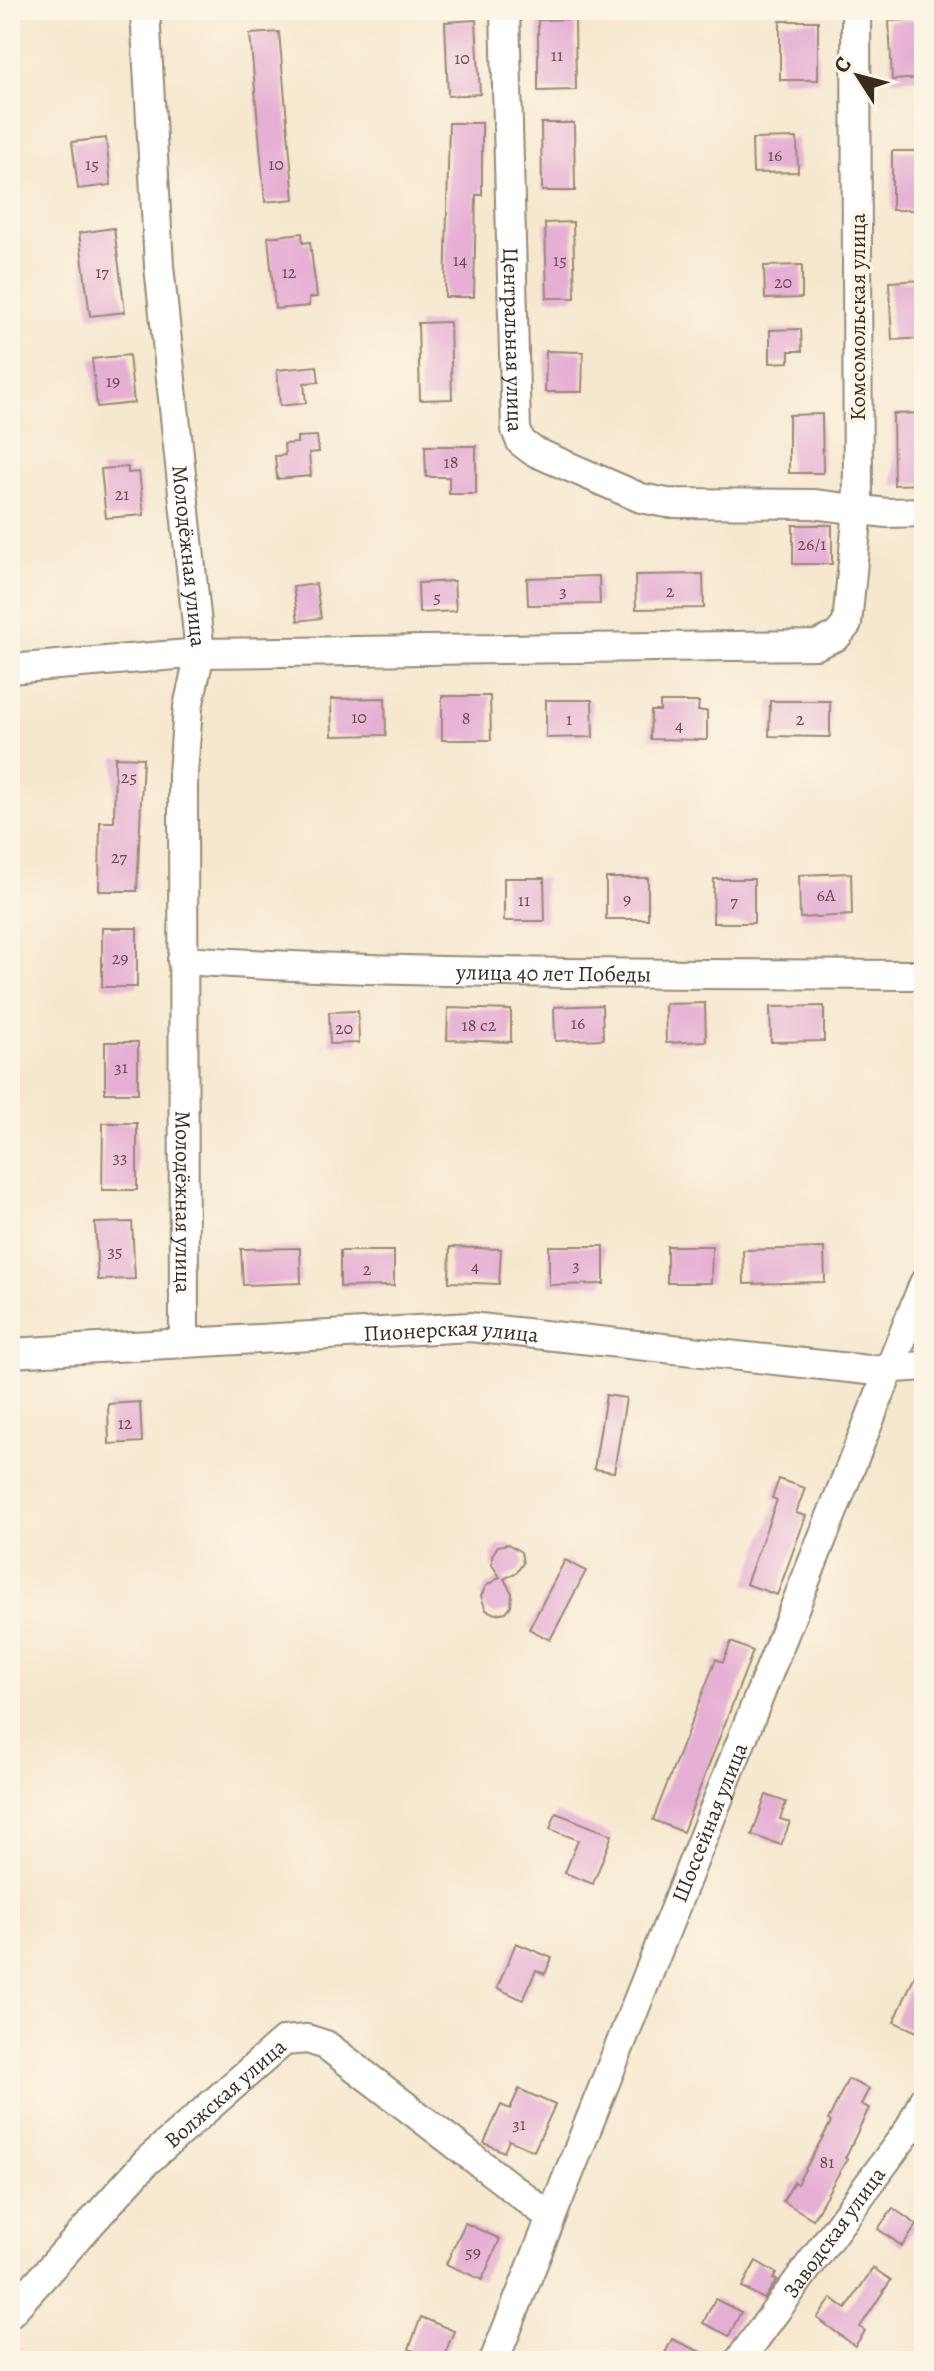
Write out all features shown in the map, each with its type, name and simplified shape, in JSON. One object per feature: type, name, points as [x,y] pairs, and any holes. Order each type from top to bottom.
[{"type":"street","name":"Молодёжная улица","points":[[145,10],[159,266],[200,653],[188,707],[183,774],[184,1343]]},
{"type":"street","name":"Центральная улица","points":[[505,10],[516,430],[521,442],[533,451],[641,498],[667,503],[813,504],[887,513],[924,512]]},
{"type":"street","name":"Комсомольская улица","points":[[200,653],[816,645],[837,636],[847,624],[858,509],[856,10]]},
{"type":"street","points":[[10,669],[200,653]]},
{"type":"street","name":"улица 40 лет Победы","points":[[182,960],[415,971],[924,975]]},
{"type":"street","name":"Шоссейная улица","points":[[494,2361],[924,1283]]},
{"type":"street","name":"Пионерская улица","points":[[10,1353],[470,1327],[868,1370],[924,1366]]},
{"type":"street","name":"Волжская улица","points":[[10,2313],[147,2161],[284,2041],[307,2039],[326,2045],[550,2217]]},
{"type":"street","name":"Заводская улица","points":[[739,2361],[910,2128],[924,2099]]},
{"type":"building","points":[[575,19],[576,90],[538,91],[538,20]]},
{"type":"building","points":[[924,19],[924,78],[892,80],[889,21]]},
{"type":"building","points":[[476,20],[480,94],[448,96],[445,22]]},
{"type":"building","points":[[780,21],[818,21],[818,80],[780,80]]},
{"type":"building","points":[[279,32],[294,199],[265,202],[250,34]]},
{"type":"building","points":[[449,123],[482,123],[482,195],[476,195],[474,297],[445,297]]},
{"type":"building","points":[[541,123],[574,123],[575,191],[542,191]]},
{"type":"building","points":[[106,138],[111,185],[78,189],[72,142]]},
{"type":"building","points":[[797,138],[798,172],[753,173],[752,139]]},
{"type":"building","points":[[892,151],[924,151],[924,210],[892,210]]},
{"type":"building","points":[[573,222],[575,298],[547,298],[545,223]]},
{"type":"building","points":[[114,228],[125,312],[90,316],[79,233]]},
{"type":"building","points":[[302,233],[303,243],[310,242],[317,297],[309,298],[309,306],[275,309],[268,237]]},
{"type":"building","points":[[802,265],[802,298],[765,299],[764,266]]},
{"type":"building","points":[[924,280],[924,338],[892,340],[889,282]]},
{"type":"building","points":[[450,322],[452,399],[420,400],[418,323]]},
{"type":"building","points":[[801,329],[802,351],[789,351],[789,362],[770,363],[770,330]]},
{"type":"building","points":[[546,351],[583,352],[582,392],[545,392]]},
{"type":"building","points":[[129,355],[134,403],[97,407],[92,359]]},
{"type":"building","points":[[317,366],[319,382],[304,383],[306,403],[280,406],[277,370]]},
{"type":"building","points":[[924,413],[924,484],[894,485],[893,414]]},
{"type":"building","points":[[822,414],[823,473],[789,473],[789,415]]},
{"type":"building","points":[[317,436],[319,452],[309,453],[311,476],[277,479],[275,456],[285,455],[284,444],[297,443],[297,437]]},
{"type":"building","points":[[425,446],[476,446],[476,494],[449,494],[449,477],[426,477]]},
{"type":"building","points":[[128,467],[128,473],[139,472],[144,515],[106,518],[101,469]]},
{"type":"building","points":[[793,525],[832,525],[832,564],[793,564]]},
{"type":"building","points":[[703,574],[704,608],[636,609],[635,575]]},
{"type":"building","points":[[599,576],[600,604],[528,605],[527,578]]},
{"type":"building","points":[[454,581],[456,611],[419,613],[418,583]]},
{"type":"building","points":[[316,584],[321,618],[298,621],[293,587]]},
{"type":"building","points":[[442,696],[490,696],[491,740],[442,740]]},
{"type":"building","points":[[385,698],[386,735],[332,736],[331,699]]},
{"type":"building","points":[[546,700],[592,700],[593,737],[546,738]]},
{"type":"building","points":[[770,701],[830,701],[830,737],[769,736]]},
{"type":"building","points":[[660,702],[699,702],[698,711],[707,711],[707,740],[650,739],[651,711],[660,711]]},
{"type":"building","points":[[115,757],[143,758],[137,891],[99,891],[100,822],[114,822]]},
{"type":"building","points":[[851,873],[852,915],[800,918],[799,875]]},
{"type":"building","points":[[504,878],[544,878],[545,921],[504,921]]},
{"type":"building","points":[[606,878],[648,878],[648,919],[606,919]]},
{"type":"building","points":[[714,879],[754,879],[754,923],[713,923]]},
{"type":"building","points":[[102,928],[137,928],[137,987],[102,987]]},
{"type":"building","points":[[705,1003],[706,1041],[666,1043],[665,1004]]},
{"type":"building","points":[[602,1005],[603,1039],[555,1041],[554,1007]]},
{"type":"building","points":[[824,1006],[824,1041],[771,1042],[770,1007]]},
{"type":"building","points":[[448,1008],[511,1010],[511,1042],[447,1040]]},
{"type":"building","points":[[358,1011],[359,1043],[330,1044],[329,1012]]},
{"type":"building","points":[[105,1042],[138,1042],[138,1093],[105,1093]]},
{"type":"building","points":[[103,1123],[137,1123],[137,1190],[102,1190]]},
{"type":"building","points":[[132,1222],[135,1279],[98,1280],[95,1223]]},
{"type":"building","points":[[549,1246],[604,1246],[604,1284],[549,1285]]},
{"type":"building","points":[[667,1246],[712,1246],[711,1283],[667,1283]]},
{"type":"building","points":[[450,1247],[501,1249],[499,1284],[449,1282]]},
{"type":"building","points":[[300,1248],[301,1283],[243,1285],[241,1249]]},
{"type":"building","points":[[824,1248],[825,1282],[744,1284],[743,1250]]},
{"type":"building","points":[[340,1251],[394,1251],[394,1286],[340,1287]]},
{"type":"building","points":[[606,1395],[626,1398],[614,1472],[594,1469]]},
{"type":"building","points":[[140,1402],[142,1442],[109,1444],[108,1404]]},
{"type":"building","points":[[779,1479],[805,1488],[796,1513],[806,1516],[777,1595],[746,1584],[777,1500],[772,1498]]},
{"type":"building","points":[[508,1544],[521,1552],[523,1563],[517,1572],[504,1579],[512,1593],[511,1606],[506,1612],[495,1614],[486,1610],[481,1596],[486,1586],[500,1577],[492,1565],[492,1555],[498,1546]]},
{"type":"building","points":[[565,1560],[586,1571],[550,1640],[529,1629]]},
{"type":"building","points":[[731,1642],[753,1651],[683,1832],[653,1820],[716,1659],[723,1662]]},
{"type":"building","points":[[766,1795],[786,1802],[780,1819],[790,1822],[781,1845],[752,1835]]},
{"type":"building","points":[[556,1813],[612,1835],[593,1884],[565,1873],[578,1840],[550,1829]]},
{"type":"building","points":[[516,1943],[552,1958],[545,1974],[536,1970],[523,2000],[497,1988]]},
{"type":"building","points":[[924,1955],[924,2016],[917,2032],[894,2022]]},
{"type":"building","points":[[848,2079],[869,2089],[861,2104],[869,2108],[847,2159],[813,2219],[783,2201],[794,2182],[797,2184],[831,2122],[828,2120]]},
{"type":"building","points":[[519,2089],[555,2105],[534,2151],[509,2140],[504,2152],[484,2143],[501,2105],[510,2109]]},
{"type":"building","points":[[893,2208],[917,2225],[902,2246],[878,2229]]},
{"type":"building","points":[[465,2223],[500,2239],[482,2280],[446,2264]]},
{"type":"building","points":[[756,2261],[776,2273],[773,2279],[777,2280],[764,2299],[742,2287]]},
{"type":"building","points":[[873,2268],[891,2280],[860,2327],[865,2331],[855,2346],[817,2318],[832,2298],[846,2309]]},
{"type":"building","points":[[715,2299],[741,2312],[729,2336],[703,2323]]},
{"type":"building","points":[[421,2317],[454,2331],[442,2361],[409,2349]]},
{"type":"building","points":[[672,2339],[720,2361],[661,2361]]}]
